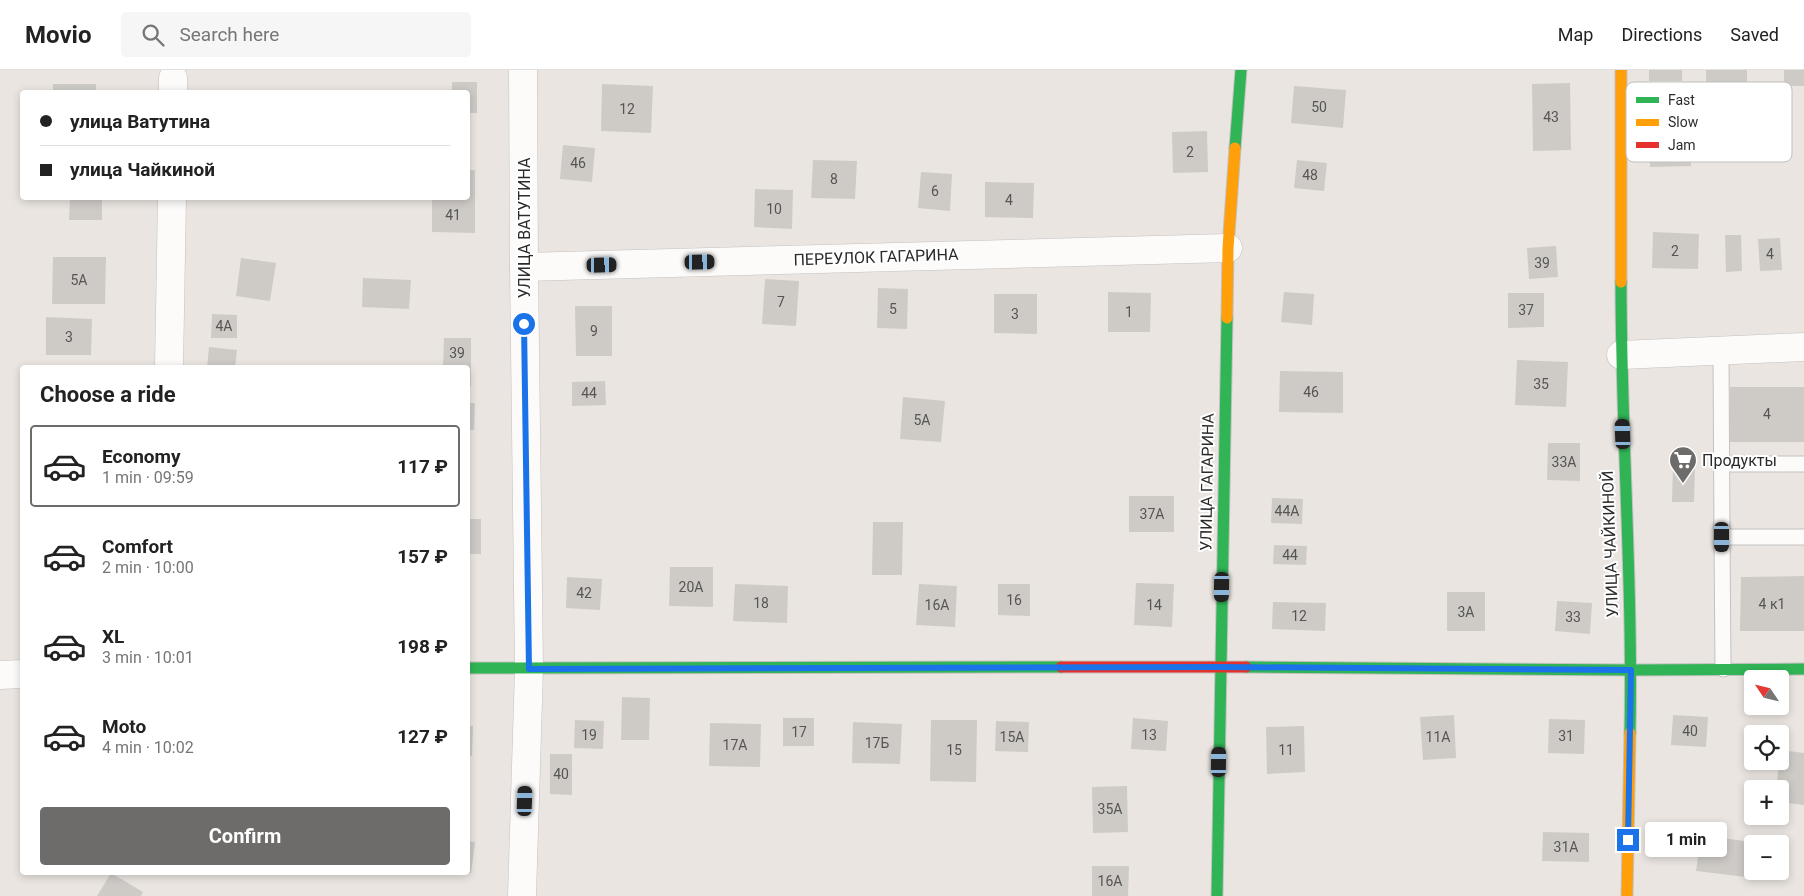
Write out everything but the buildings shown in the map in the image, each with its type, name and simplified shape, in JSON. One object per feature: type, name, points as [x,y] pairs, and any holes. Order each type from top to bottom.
[{"type":"street","name":"УЛИЦА ВАТУТИНА","points":[[522,896],[529,669],[523,70]]},
{"type":"street","name":"УЛИЦА ГАГАРИНА","points":[[1217,896],[1228,248],[1241,70]]},
{"type":"street","name":"УЛИЦА ЧАЙКИНОЙ","points":[[1621,70],[1620,355],[1631,670],[1627,896]]},
{"type":"street","points":[[169,365],[172,200]]},
{"type":"street","name":"ПЕРЕУЛОК ГАГАРИНА","points":[[524,267],[1228,248]]},
{"type":"street","points":[[1620,355],[1804,347]]},
{"type":"street","points":[[470,668],[1220,667],[1631,670],[1804,669]]},
{"type":"street","points":[[0,675],[20,674]]},
{"type":"lane","points":[[1721,351],[1723,670]]},
{"type":"lane","points":[[1722,464],[1804,464]]},
{"type":"lane","points":[[1722,537],[1804,537]]},
{"type":"traffic: fast","points":[[1235,148],[1241,70]]},
{"type":"traffic: fast","points":[[1621,282],[1630,620],[1630,733]]},
{"type":"traffic: fast","points":[[1217,896],[1227,318]]},
{"type":"traffic: fast","points":[[470,668],[1061,667]]},
{"type":"traffic: fast","points":[[1246,667],[1631,670],[1804,669]]},
{"type":"traffic: slow","points":[[1621,70],[1621,282]]},
{"type":"traffic: slow","points":[[1227,318],[1228,248],[1235,148]]},
{"type":"traffic: slow","points":[[1627,896],[1630,733]]},
{"type":"traffic: jam","points":[[1061,667],[1246,667]]},
{"type":"place","name":"Продукты","points":[[1683,484]]},
{"type":"route","points":[[524,324],[529,669],[1220,667],[1631,670],[1628,840]]}]
